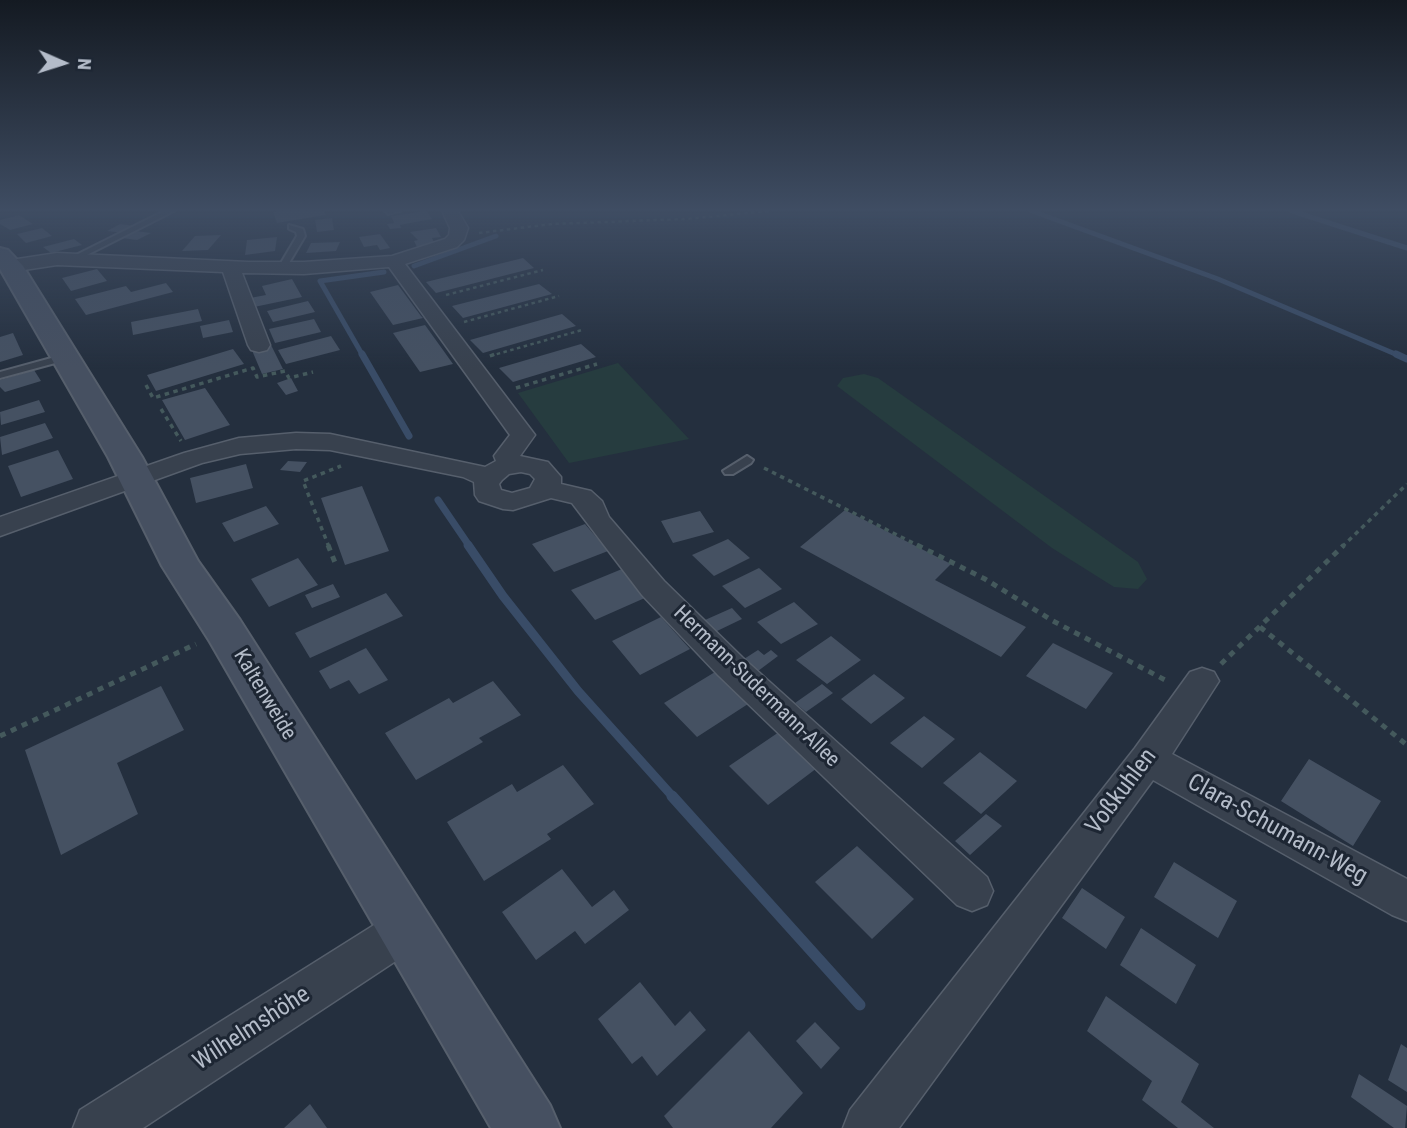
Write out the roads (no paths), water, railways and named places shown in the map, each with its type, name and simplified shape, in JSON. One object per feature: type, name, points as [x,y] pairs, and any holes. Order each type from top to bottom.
[{"type":"main road","name":"Kaltenweide","points":[[7,264],[66,357],[137,478],[181,566],[225,631],[527,1128]]},
{"type":"street","points":[[143,264],[231,268],[352,264]]},
{"type":"street","points":[[0,527],[192,458],[239,446],[296,440],[361,447],[470,471],[500,472],[530,465],[545,472],[548,477],[545,489],[522,501],[503,501],[489,495],[486,484],[500,472],[507,456],[523,435],[398,267]]},
{"type":"street","points":[[231,268],[259,345]]},
{"type":"street","name":"Hermann-Sudermann-Allee","points":[[545,489],[581,497],[592,507],[596,519],[653,588],[730,666],[972,891]]},
{"type":"street","name":"Voßkuhlen","points":[[867,1128],[1148,759],[1198,688]]},
{"type":"street","name":"Clara-Schumann-Weg","points":[[1148,759],[1407,901]]},
{"type":"street","name":"Wilhelmshöhe","points":[[98,1128],[405,930]]},
{"type":"lane","points":[[282,268],[285,264]]},
{"type":"lane","points":[[0,374],[66,357]]},
{"type":"lane","points":[[729,471],[747,460]]},
{"type":"waterway","points":[[414,266],[420,264]]},
{"type":"waterway","points":[[1176,264],[1400,356]]},
{"type":"waterway","points":[[363,356],[320,281],[384,272]]},
{"type":"waterway","points":[[362,354],[409,436]]},
{"type":"waterway","points":[[1396,354],[1407,359]]},
{"type":"waterway","points":[[438,500],[470,547]]},
{"type":"waterway","points":[[468,545],[503,596],[578,691],[674,798]]},
{"type":"waterway","points":[[672,796],[860,1005]]}]
